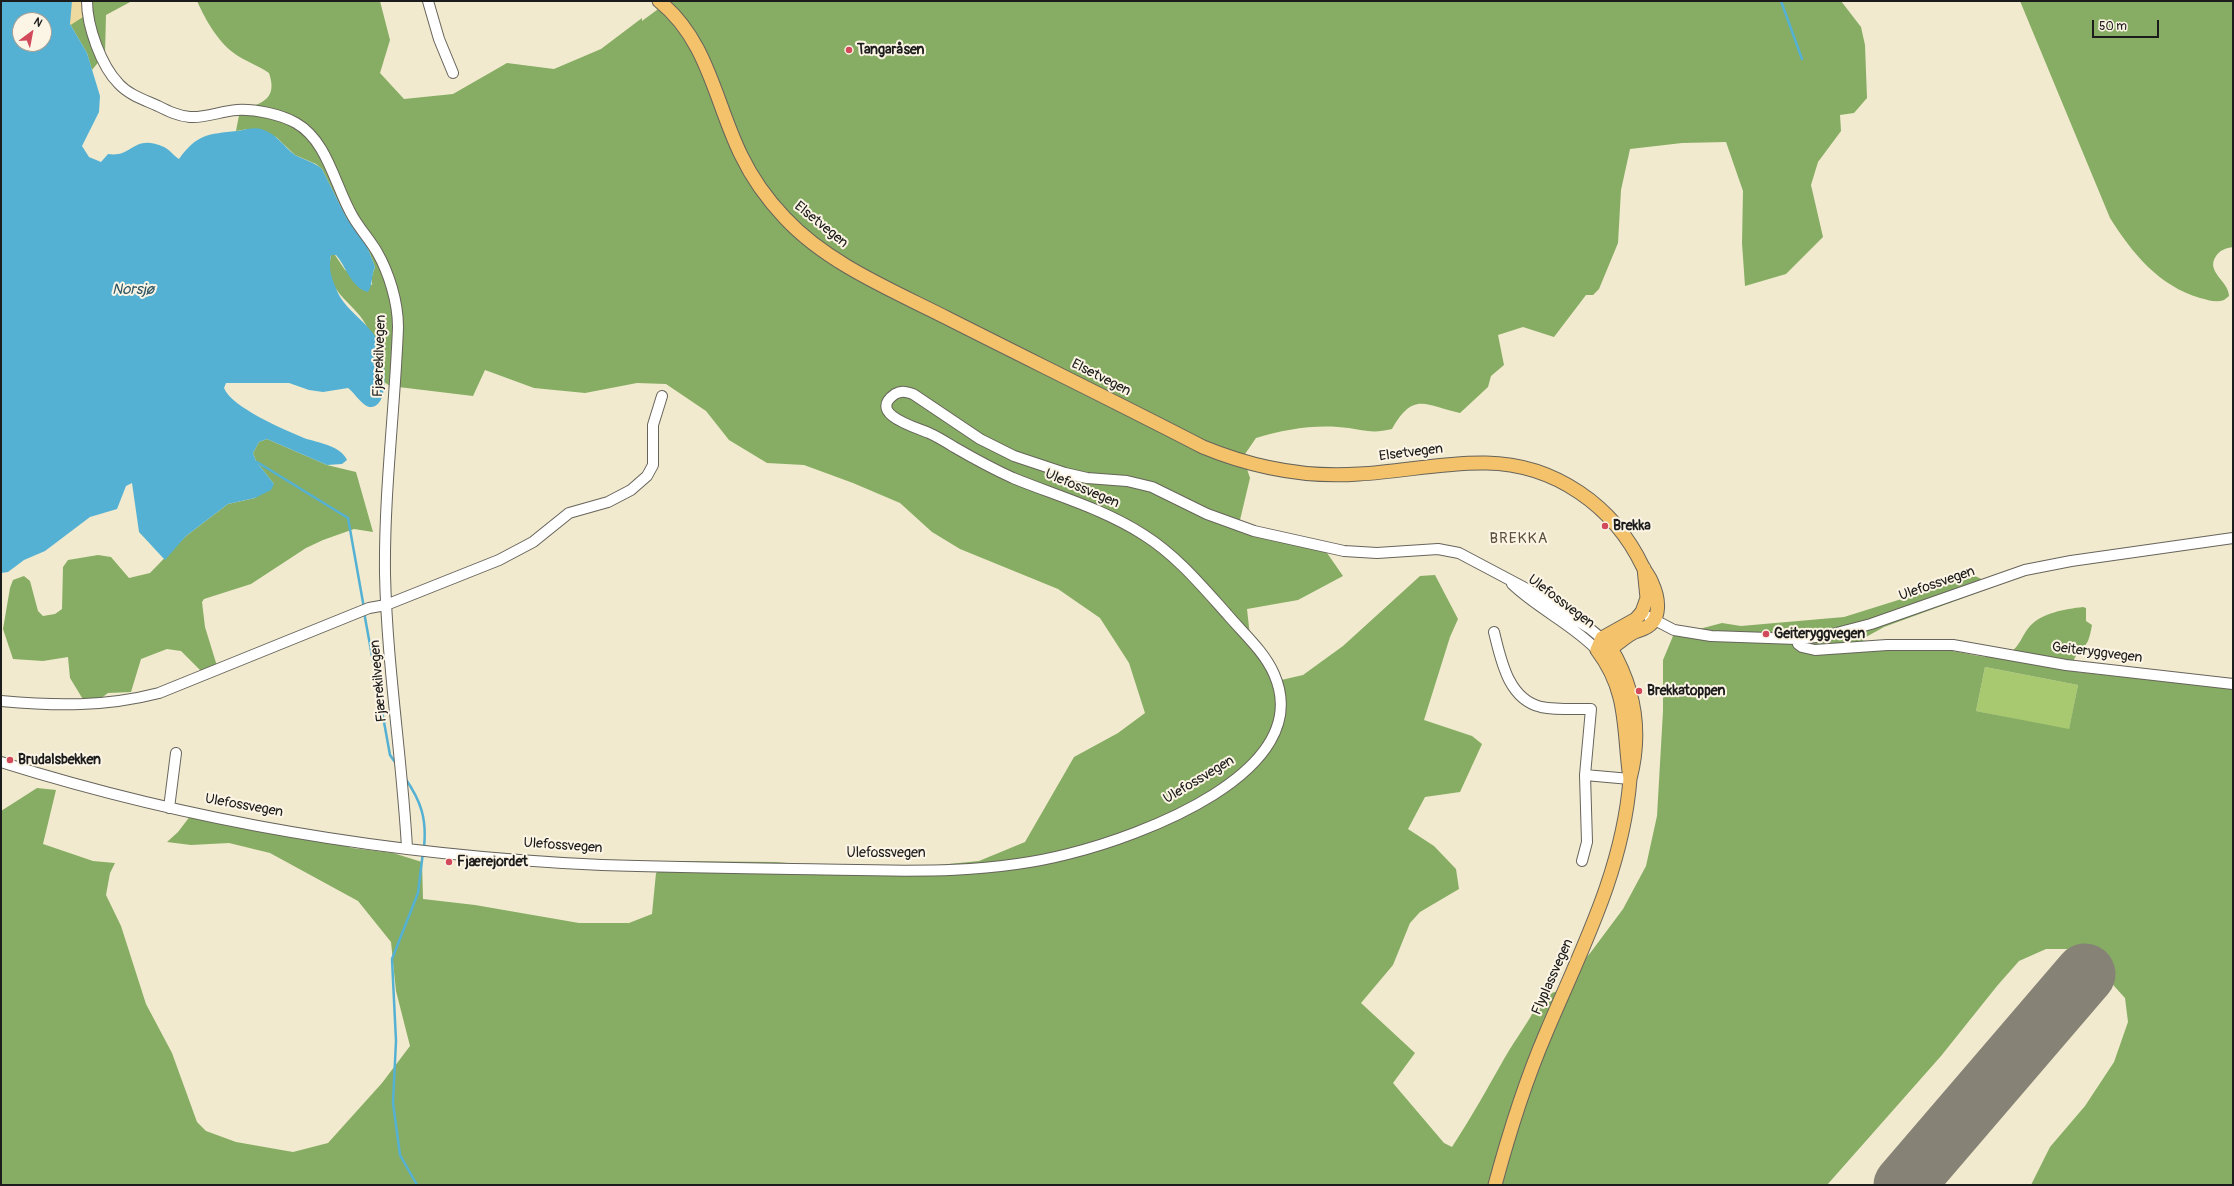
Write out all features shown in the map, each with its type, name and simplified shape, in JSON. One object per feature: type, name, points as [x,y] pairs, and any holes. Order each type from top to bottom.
[{"type":"main road","name":"Elsetvegen","points":[[659,1],[682,24],[702,54],[740,154],[760,189],[799,232],[847,266],[1203,447],[1246,463],[1278,471],[1317,475],[1359,474],[1445,465],[1485,463],[1509,464],[1538,472],[1576,490],[1606,513],[1628,538],[1652,581],[1658,605],[1654,620]]},
{"type":"main road","name":"Elsetvegen","points":[[1642,612],[1647,598],[1644,568]]},
{"type":"main road","name":"Ulefossvegen","points":[[1599,644],[1636,619],[1642,612]]},
{"type":"main road","points":[[1611,648],[1632,633],[1645,628],[1654,620]]},
{"type":"main road","name":"Flyplassvegen","points":[[1599,644],[1621,696],[1625,718],[1630,779]]},
{"type":"main road","name":"Flyplassvegen","points":[[1495,1185],[1531,1072],[1608,887],[1622,833],[1636,741],[1634,705],[1626,678],[1611,648]]},
{"type":"street","name":"Fjærekilvegen","points":[[87,1],[88,18],[108,69],[119,85],[132,94],[182,116],[204,117],[246,110],[289,120],[313,136],[324,155],[348,209],[381,258],[395,304],[398,327],[388,465],[385,540],[386,605],[406,848]]},
{"type":"street","points":[[428,1],[439,39],[453,73]]},
{"type":"street","name":"Ulefossvegen","points":[[1,762],[88,789],[169,808],[242,823],[406,848],[598,864],[902,870],[985,868],[1068,854],[1120,838],[1191,806],[1229,784],[1251,766],[1272,738],[1279,718],[1280,700],[1276,680],[1272,671],[1258,650],[1186,568],[1165,550],[1138,531],[1101,512],[1014,478],[932,434],[895,420],[889,412],[888,403],[895,394],[900,392],[913,394],[995,448],[1052,470],[1087,478],[1127,481],[1152,487],[1223,522],[1282,539],[1364,553],[1389,553],[1438,549],[1450,550],[1474,560],[1506,579],[1527,588],[1556,606],[1599,644],[1611,648]]},
{"type":"street","points":[[1,701],[61,706],[124,701],[146,697],[172,689],[369,608],[386,605],[499,560],[533,542],[569,513],[608,502],[630,490],[647,476],[653,465],[653,425],[662,396]]},
{"type":"street","name":"Ulefossvegen","points":[[1642,612],[1674,630],[1691,634],[1763,640],[1796,640],[1825,636],[1871,624],[2025,570],[2071,561],[2233,538]]},
{"type":"street","points":[[1494,632],[1502,664],[1508,678],[1523,697],[1541,706],[1591,710],[1585,775],[1587,842],[1582,861]]},
{"type":"street","name":"Geiteryggvegen","points":[[1796,640],[1802,647],[1815,650],[1887,645],[1953,645],[2066,665],[2233,684]]},
{"type":"street","points":[[169,808],[176,754]]},
{"type":"street","points":[[1585,775],[1630,779]]},
{"type":"green space","points":[[72,1],[132,1],[106,15],[105,54],[92,70],[87,53],[70,24]]},
{"type":"green space","points":[[197,1],[380,1],[390,40],[380,73],[404,99],[453,94],[507,63],[554,69],[601,49],[642,18],[642,21],[669,1],[1841,1],[1861,27],[1865,45],[1867,98],[1854,113],[1840,115],[1841,131],[1818,162],[1811,185],[1823,237],[1786,274],[1745,286],[1742,243],[1743,191],[1726,142],[1682,143],[1630,149],[1621,190],[1618,243],[1599,289],[1593,295],[1586,295],[1554,337],[1523,327],[1498,335],[1504,365],[1491,376],[1488,387],[1460,413],[1422,404],[1414,405],[1407,409],[1392,429],[1384,431],[1328,427],[1307,427],[1286,430],[1256,438],[1243,457],[1250,478],[1240,520],[1261,533],[1325,550],[1343,576],[1298,600],[1247,609],[1250,636],[1277,681],[1303,675],[1343,646],[1420,576],[1435,575],[1458,619],[1450,637],[1424,720],[1472,736],[1482,744],[1460,792],[1425,797],[1408,829],[1434,846],[1456,869],[1459,889],[1420,912],[1410,923],[1393,965],[1361,1003],[1415,1053],[1393,1083],[1444,1143],[1452,1147],[1542,996],[1558,991],[1591,952],[1623,909],[1646,866],[1657,816],[1663,711],[1663,660],[1673,636],[1722,623],[1741,626],[1844,617],[1975,576],[1996,586],[1884,627],[1866,637],[1862,652],[1934,649],[1997,657],[2013,650],[2030,626],[2041,618],[2061,610],[2083,607],[2086,608],[2086,621],[2092,625],[2086,645],[2074,660],[2073,669],[2078,672],[2233,689],[2233,1185],[2031,1185],[2050,1147],[2085,1106],[2114,1062],[2128,1022],[2125,998],[2095,965],[2067,949],[2046,949],[2019,961],[1941,1056],[1827,1185],[1,1185],[1,811],[37,788],[56,790],[43,844],[93,861],[115,863],[110,873],[106,895],[121,926],[146,1004],[172,1053],[197,1122],[206,1131],[236,1142],[293,1152],[328,1143],[382,1083],[410,1046],[396,991],[391,942],[358,901],[270,853],[229,843],[191,845],[167,842],[178,832],[191,815],[213,822],[221,819],[323,838],[352,848],[393,853],[422,862],[423,899],[475,905],[579,923],[629,923],[652,914],[656,873],[670,861],[776,862],[824,866],[928,866],[979,861],[1025,842],[1074,757],[1118,733],[1145,713],[1129,663],[1100,618],[1058,589],[960,549],[932,532],[900,503],[853,483],[804,465],[767,463],[729,440],[706,411],[666,384],[637,383],[585,393],[534,388],[485,370],[473,396],[390,386],[384,382],[385,374],[366,325],[340,294],[331,278],[331,255],[335,255],[345,270],[372,285],[372,276],[375,267],[367,246],[346,217],[322,169],[316,164],[295,155],[276,137],[248,129],[236,131],[240,110],[261,103],[270,95],[271,82],[269,73],[231,51],[214,32]],"holes":[[[1985,667],[2078,685],[2069,729],[1976,711]]]},
{"type":"green space","points":[[2020,1],[2233,1],[2233,247],[2219,252],[2213,262],[2215,272],[2228,291],[2229,296],[2224,300],[2209,300],[2185,293],[2159,277],[2137,256],[2110,218]]},
{"type":"green space","points":[[267,439],[327,465],[356,472],[373,532],[354,529],[323,540],[306,548],[251,584],[204,599],[202,602],[205,627],[217,666],[208,678],[181,651],[167,649],[141,659],[131,692],[108,693],[100,699],[84,701],[70,678],[68,657],[43,661],[13,659],[3,629],[10,588],[13,580],[24,576],[30,581],[38,611],[43,616],[55,614],[62,609],[63,567],[68,560],[98,555],[111,557],[129,578],[150,573],[186,536],[228,504],[255,498],[274,484],[256,461],[253,453],[259,442]]},
{"type":"green space","points":[[1985,667],[2078,685],[2069,730],[1976,711]]},
{"type":"sand","points":[[69,1],[83,1],[83,17],[69,26]]},
{"type":"water","name":"Norsjø","points":[[1,1],[72,1],[70,24],[87,53],[100,96],[99,112],[82,146],[89,157],[101,162],[108,154],[123,153],[139,144],[154,143],[164,147],[179,159],[192,144],[204,137],[218,133],[258,128],[271,133],[295,155],[322,169],[346,217],[367,246],[375,267],[371,286],[368,292],[357,286],[336,255],[331,255],[331,274],[338,293],[347,306],[371,331],[380,345],[385,379],[384,389],[382,398],[378,404],[369,407],[362,403],[348,388],[323,392],[309,390],[289,383],[226,383],[224,388],[229,395],[247,410],[272,424],[304,438],[334,448],[344,455],[347,460],[342,464],[327,465],[267,439],[259,442],[253,453],[256,461],[274,484],[271,490],[255,498],[228,504],[186,536],[165,560],[139,532],[132,483],[126,486],[117,509],[90,517],[45,551],[24,560],[8,572],[1,573]]},
{"type":"waterway","points":[[1781,1],[1802,59]]},
{"type":"waterway","points":[[257,462],[348,518],[364,608]]},
{"type":"waterway","points":[[364,612],[390,755],[397,765]]},
{"type":"waterway","points":[[405,778],[411,786],[422,811],[425,828],[424,847]]},
{"type":"waterway","points":[[417,1185],[400,1155],[393,1103],[396,1041],[392,959],[418,893],[423,852]]},
{"type":"taxiway","points":[[2026,1043],[2045,1035],[2080,995],[2081,984],[2077,978],[2066,975],[2057,981],[2055,988],[2055,1007],[2053,1010]]},
{"type":"runway","points":[[1904,1185],[2085,974]]},
{"type":"place","name":"Tangaråsen","points":[[849,50]]},
{"type":"place","name":"Brekka","points":[[1605,526]]},
{"type":"place","name":"Geiteryggvegen","points":[[1766,634]]},
{"type":"place","name":"Brekkatoppen","points":[[1639,691]]},
{"type":"place","name":"Brudalsbekken","points":[[10,760]]},
{"type":"place","name":"Fjærejordet","points":[[449,862]]},
{"type":"district","name":"BREKKA","points":[[1519,539]]}]
